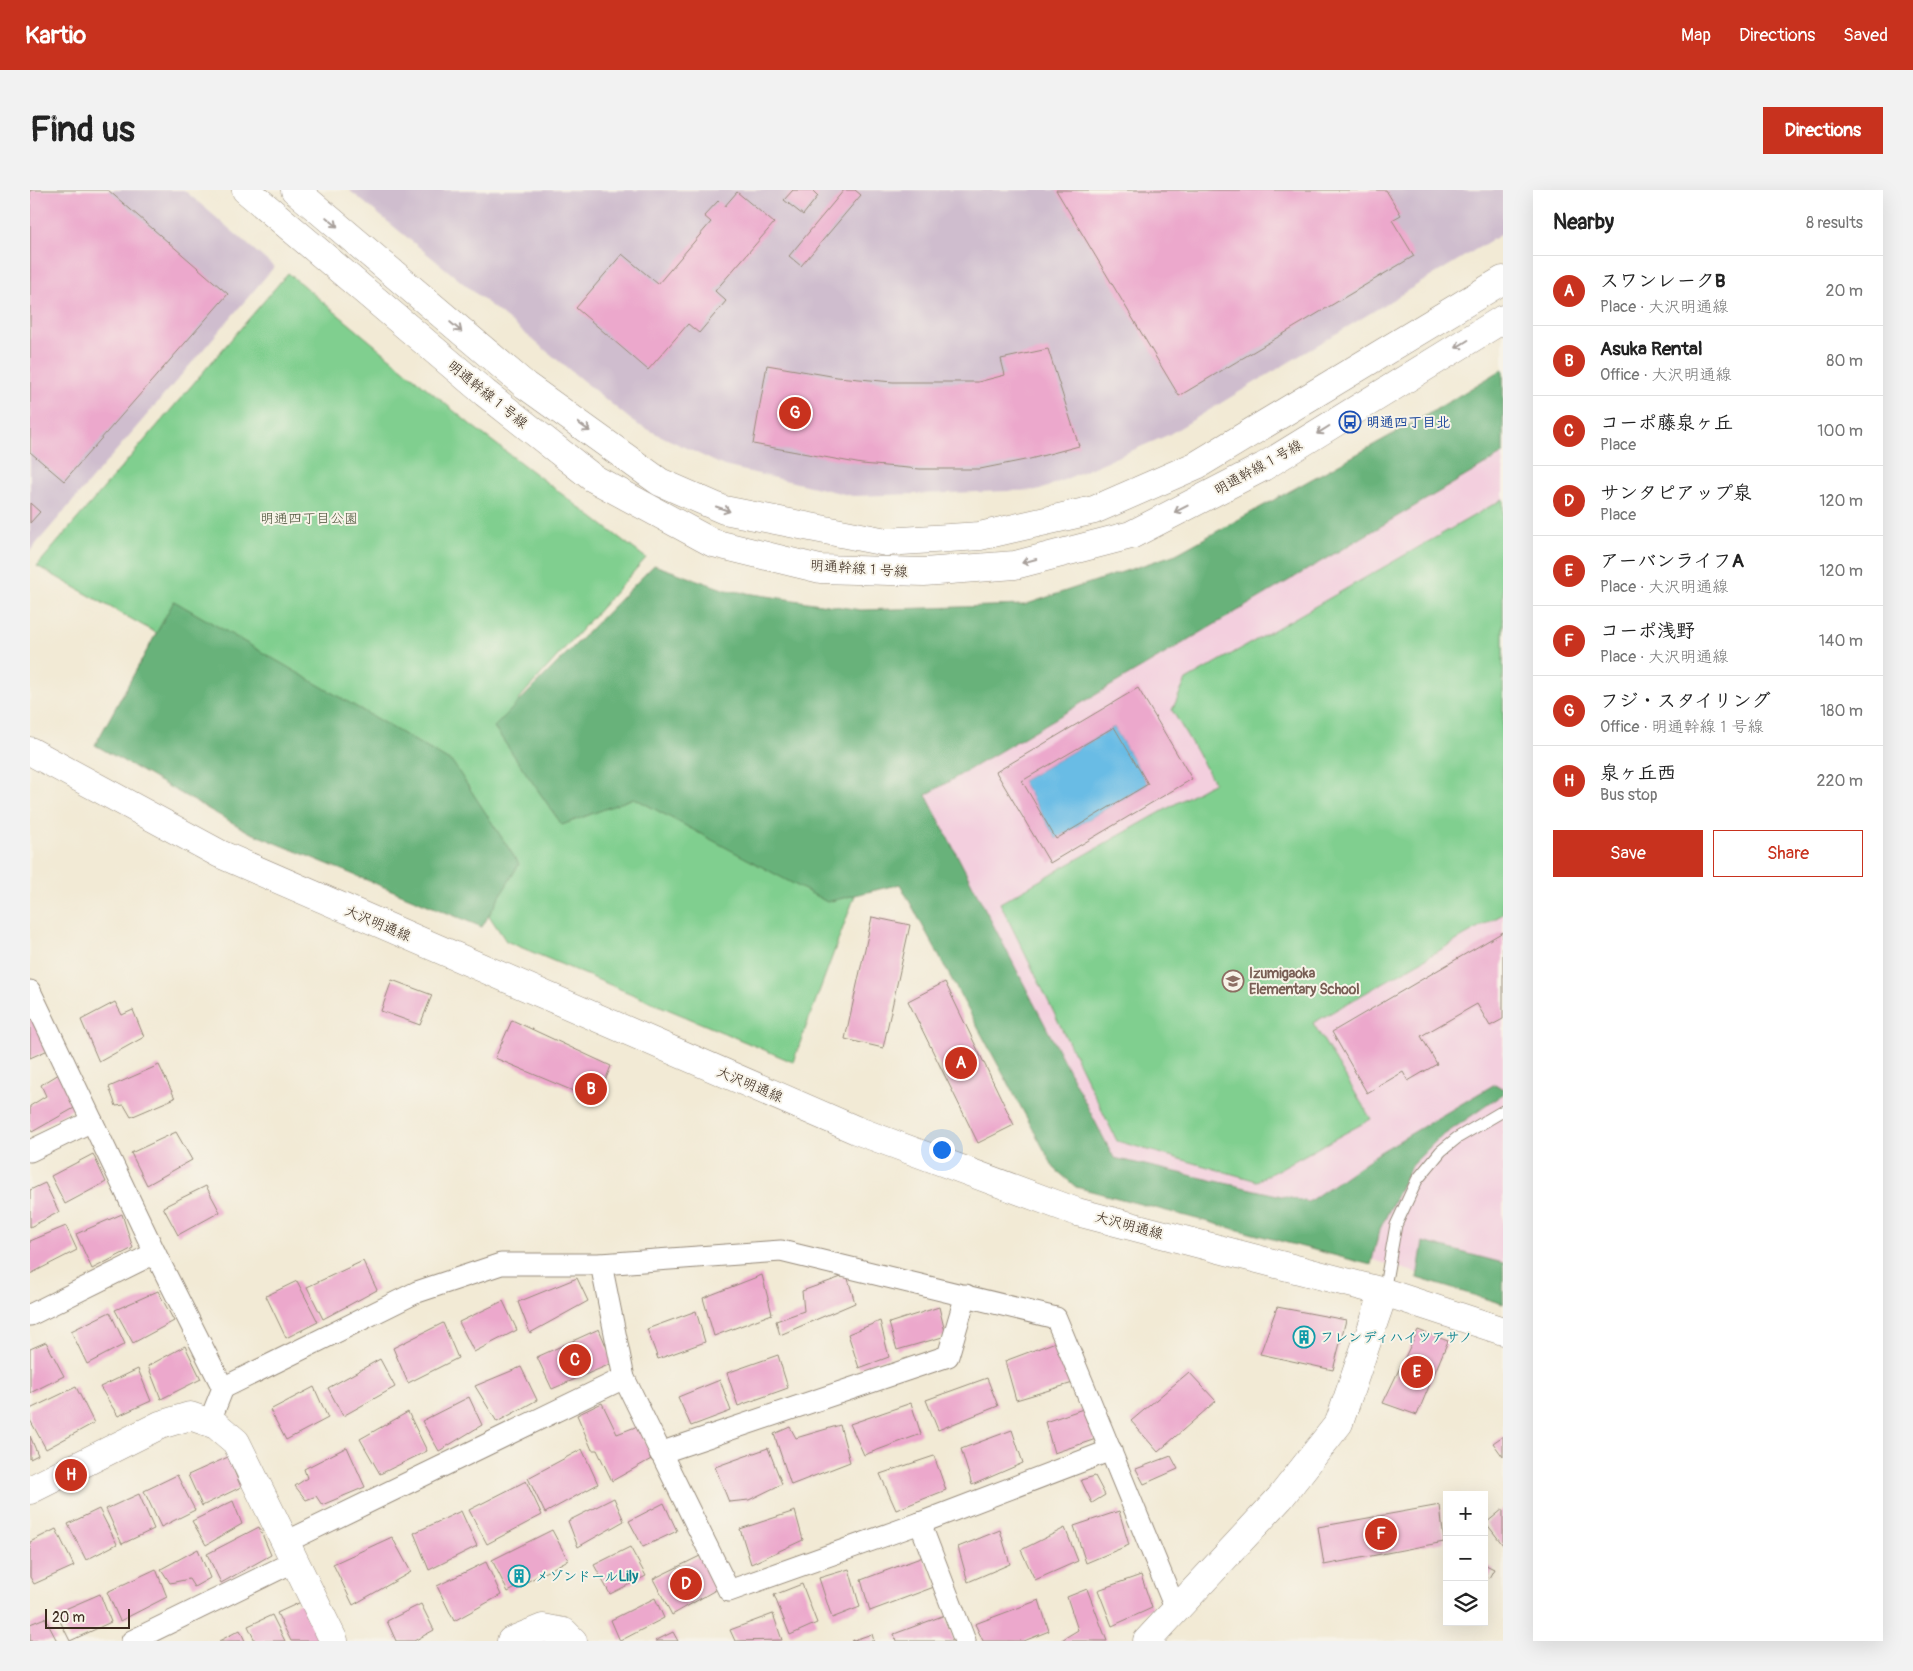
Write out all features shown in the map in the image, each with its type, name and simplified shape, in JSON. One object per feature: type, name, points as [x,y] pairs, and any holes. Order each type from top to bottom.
[{"type":"street","name":"明通幹線１号線","points":[[246,190],[485,393],[594,478],[713,543],[820,569],[924,572],[1015,565],[1131,535],[1263,467],[1503,319]]},
{"type":"street","points":[[295,190],[525,385],[660,482],[724,510],[886,542],[980,536],[1094,510],[1196,464],[1503,280]]},
{"type":"street","name":"大沢明通線","points":[[30,751],[220,854],[856,1130],[1077,1212],[1384,1292],[1503,1331]]},
{"type":"street","points":[[30,990],[155,1253],[223,1388]]},
{"type":"street","points":[[30,1151],[92,1121]]},
{"type":"street","points":[[209,1423],[223,1388],[417,1292],[501,1264],[601,1264],[781,1252],[1056,1318],[1176,1610]]},
{"type":"street","points":[[30,1314],[155,1253]]},
{"type":"street","points":[[601,1264],[624,1378],[729,1591],[920,1523],[1111,1450]]},
{"type":"street","points":[[1147,1641],[1280,1498],[1338,1424],[1384,1292]]},
{"type":"street","points":[[660,1453],[948,1356],[966,1295]]},
{"type":"street","points":[[132,1641],[291,1551],[624,1378]]},
{"type":"street","points":[[30,1490],[160,1425],[190,1416],[216,1425],[236,1442],[334,1641]]},
{"type":"street","points":[[920,1523],[965,1641]]},
{"type":"street","points":[[511,1641],[543,1628],[564,1632],[573,1641]]},
{"type":"lane","points":[[1384,1292],[1396,1224],[1417,1180],[1435,1158],[1457,1138],[1503,1111]]},
{"type":"shaded area","points":[[30,190],[184,190],[274,267],[30,551]]},
{"type":"shaded area","points":[[349,190],[1503,190],[1503,233],[1168,435],[1040,490],[853,496],[724,466],[636,424]]},
{"type":"shaded area","name":"Izumigaoka Elementary School","points":[[1503,426],[1503,1298],[1067,1170],[860,793]]},
{"type":"green space","name":"明通四丁目公園","points":[[288,273],[471,425],[646,558],[518,700],[861,879],[793,1062],[506,941],[386,762],[37,566]]},
{"type":"green space","points":[[1503,369],[1503,454],[926,795],[1114,1158],[1308,1202],[1380,1152],[1495,1084],[1503,1089],[1503,1094],[1438,1139],[1411,1166],[1379,1231],[1371,1265],[1076,1187],[1054,1168],[900,884],[827,902],[634,798],[562,825],[494,727],[654,565],[726,590],[861,610],[1024,605],[1176,554],[1415,422]]},
{"type":"green space","points":[[1503,499],[1503,914],[1313,1023],[1371,1119],[1257,1181],[1117,1141],[1000,903],[1214,782],[1172,710],[1186,680]]},
{"type":"green space","points":[[174,601],[453,763],[519,864],[482,927],[249,832],[95,745]]},
{"type":"green space","points":[[1423,1242],[1503,1263],[1503,1304],[1417,1278]]},
{"type":"water","points":[[1114,727],[1148,784],[1056,839],[1022,781]]},
{"type":"building","points":[[30,190],[108,190],[228,294],[64,481],[30,452]]},
{"type":"building","points":[[793,190],[812,190],[818,196],[803,215],[784,200]]},
{"type":"building","points":[[844,190],[855,190],[861,195],[801,266],[789,256]]},
{"type":"building","points":[[1056,190],[1386,190],[1401,215],[1392,220],[1414,256],[1179,396]]},
{"type":"building","points":[[737,192],[774,223],[715,291],[726,301],[699,333],[688,324],[648,370],[576,308],[622,254],[658,284],[711,222],[704,216],[718,201],[724,207]]},
{"type":"building","points":[[1048,349],[1079,446],[1030,459],[980,469],[920,469],[862,464],[753,444],[767,365],[837,377],[893,382],[978,382],[1005,375],[1001,359]]},
{"type":"building","points":[[30,503],[40,512],[30,523]]},
{"type":"building","points":[[1138,688],[1192,779],[1050,863],[996,772]],"holes":[[[1114,727],[1148,784],[1056,839],[1022,781]]]},
{"type":"building","points":[[872,917],[910,925],[883,1048],[845,1039]]},
{"type":"building","points":[[1503,932],[1503,1019],[1490,1026],[1477,1004],[1421,1036],[1437,1064],[1408,1081],[1403,1072],[1367,1093],[1332,1032]]},
{"type":"building","points":[[392,980],[432,995],[420,1025],[381,1011]]},
{"type":"building","points":[[945,982],[1014,1125],[978,1143],[908,1001]]},
{"type":"building","points":[[115,1002],[122,1015],[133,1010],[144,1037],[99,1062],[81,1020]]},
{"type":"building","points":[[34,1017],[48,1050],[30,1058],[30,1019]]},
{"type":"building","points":[[512,1020],[611,1066],[597,1101],[495,1058]]},
{"type":"building","points":[[159,1065],[175,1098],[131,1117],[124,1105],[116,1106],[109,1087]]},
{"type":"building","points":[[59,1074],[76,1107],[32,1132],[30,1127],[30,1106],[46,1096],[41,1085]]},
{"type":"building","points":[[176,1132],[192,1160],[147,1185],[131,1153]]},
{"type":"building","points":[[93,1154],[106,1182],[65,1204],[51,1176]]},
{"type":"building","points":[[45,1183],[59,1212],[30,1227],[30,1190]]},
{"type":"building","points":[[206,1186],[220,1212],[178,1235],[163,1207]]},
{"type":"building","points":[[122,1214],[133,1248],[92,1269],[76,1234]]},
{"type":"building","points":[[66,1226],[77,1250],[30,1274],[30,1241]]},
{"type":"building","points":[[363,1261],[377,1290],[323,1319],[307,1287]]},
{"type":"building","points":[[762,1275],[772,1314],[714,1336],[703,1298]]},
{"type":"building","points":[[847,1275],[855,1303],[780,1335],[776,1321],[804,1311],[802,1291]]},
{"type":"building","points":[[577,1278],[588,1301],[530,1333],[518,1302]]},
{"type":"building","points":[[297,1281],[318,1322],[286,1338],[266,1296]]},
{"type":"building","points":[[158,1291],[174,1321],[133,1343],[115,1310]]},
{"type":"building","points":[[503,1301],[517,1330],[474,1352],[459,1322]]},
{"type":"building","points":[[939,1307],[946,1336],[897,1350],[889,1323]]},
{"type":"building","name":"フレンディハイツアサノ","points":[[1277,1307],[1346,1320],[1333,1370],[1260,1354]]},
{"type":"building","points":[[696,1311],[705,1342],[658,1359],[647,1329]]},
{"type":"building","points":[[110,1312],[125,1344],[87,1364],[71,1331]]},
{"type":"building","points":[[880,1321],[889,1357],[859,1368],[848,1334]]},
{"type":"building","points":[[443,1323],[458,1358],[408,1383],[393,1348]]},
{"type":"building","points":[[599,1329],[613,1363],[552,1389],[537,1357]]},
{"type":"building","points":[[1418,1330],[1448,1341],[1417,1415],[1383,1403]]},
{"type":"building","points":[[1061,1340],[1073,1383],[1016,1400],[1005,1361]]},
{"type":"building","points":[[46,1342],[64,1376],[30,1393],[30,1349]]},
{"type":"building","points":[[185,1346],[201,1379],[161,1399],[148,1366]]},
{"type":"building","points":[[778,1355],[788,1388],[738,1406],[727,1373]]},
{"type":"building","points":[[380,1359],[395,1387],[343,1416],[328,1388]]},
{"type":"building","points":[[521,1367],[537,1400],[497,1422],[475,1386]]},
{"type":"building","points":[[138,1369],[151,1401],[118,1416],[100,1387]]},
{"type":"building","points":[[1189,1372],[1216,1401],[1158,1452],[1131,1421]]},
{"type":"building","points":[[987,1378],[998,1406],[938,1430],[926,1400]]},
{"type":"building","points":[[720,1380],[731,1411],[691,1426],[678,1397]]},
{"type":"building","points":[[76,1387],[94,1423],[46,1449],[30,1420],[30,1409]]},
{"type":"building","points":[[314,1387],[328,1418],[286,1440],[270,1410]]},
{"type":"building","points":[[469,1397],[482,1425],[439,1451],[422,1421]]},
{"type":"building","points":[[602,1403],[617,1434],[638,1426],[653,1458],[612,1481],[597,1450],[592,1450],[577,1415]]},
{"type":"building","points":[[911,1403],[921,1434],[864,1455],[850,1424]]},
{"type":"building","points":[[1086,1408],[1096,1439],[1054,1453],[1045,1422]]},
{"type":"building","points":[[408,1412],[427,1451],[380,1474],[360,1439]]},
{"type":"building","points":[[840,1425],[850,1462],[791,1485],[774,1434],[790,1427],[796,1438]]},
{"type":"building","points":[[1012,1430],[1023,1463],[972,1485],[961,1449]]},
{"type":"building","points":[[30,1436],[38,1455],[30,1459]]},
{"type":"building","points":[[1503,1436],[1503,1457],[1493,1443]]},
{"type":"building","points":[[347,1447],[365,1487],[322,1505],[316,1496],[306,1500],[295,1486],[307,1478],[304,1469]]},
{"type":"building","points":[[768,1448],[782,1484],[749,1500],[729,1502],[715,1467]]},
{"type":"building","points":[[582,1449],[598,1484],[545,1513],[528,1478]]},
{"type":"building","points":[[934,1456],[946,1490],[896,1510],[880,1474]]},
{"type":"building","points":[[1171,1456],[1178,1469],[1144,1484],[1136,1469]]},
{"type":"building","points":[[228,1457],[241,1487],[202,1506],[188,1475]]},
{"type":"building","points":[[177,1475],[195,1510],[161,1527],[144,1491]]},
{"type":"building","points":[[1095,1476],[1105,1495],[1092,1503],[1081,1480]]},
{"type":"building","points":[[526,1481],[542,1515],[487,1544],[469,1510]]},
{"type":"building","points":[[139,1494],[154,1529],[122,1544],[106,1509]]},
{"type":"building","points":[[614,1498],[624,1521],[578,1547],[568,1521]]},
{"type":"building","points":[[233,1501],[242,1524],[206,1545],[192,1521]]},
{"type":"building","points":[[664,1503],[677,1531],[643,1547],[629,1521]]},
{"type":"building","points":[[1440,1505],[1443,1542],[1324,1565],[1318,1527]]},
{"type":"building","points":[[99,1509],[117,1544],[86,1560],[68,1524]]},
{"type":"building","points":[[1503,1509],[1503,1545],[1488,1526],[1488,1521]]},
{"type":"building","points":[[461,1511],[477,1546],[429,1570],[414,1533]]},
{"type":"building","points":[[795,1511],[803,1540],[751,1564],[740,1529]]},
{"type":"building","points":[[1119,1511],[1129,1545],[1086,1563],[1074,1526]]},
{"type":"building","points":[[259,1527],[271,1555],[221,1583],[207,1554]]},
{"type":"building","points":[[1065,1528],[1078,1561],[1035,1580],[1021,1550]]},
{"type":"building","points":[[56,1529],[74,1566],[34,1584],[30,1577],[30,1542]]},
{"type":"building","name":"メゾンドールLily","points":[[552,1530],[568,1560],[508,1592],[492,1560]]},
{"type":"building","points":[[1000,1530],[1010,1564],[968,1582],[958,1547]]},
{"type":"building","points":[[392,1537],[411,1572],[353,1605],[333,1564]]},
{"type":"building","points":[[630,1547],[646,1576],[610,1594],[594,1565]]},
{"type":"building","points":[[198,1549],[210,1578],[194,1587],[189,1579],[170,1583],[161,1569]]},
{"type":"building","points":[[702,1555],[719,1588],[672,1615],[653,1579]]},
{"type":"building","points":[[923,1557],[934,1587],[870,1611],[861,1580]]},
{"type":"building","points":[[486,1562],[501,1595],[454,1621],[437,1586]]},
{"type":"building","points":[[1488,1566],[1494,1569],[1488,1578]]},
{"type":"building","points":[[156,1569],[167,1597],[120,1621],[107,1592]]},
{"type":"building","points":[[849,1569],[860,1607],[832,1618],[819,1578]]},
{"type":"building","points":[[1141,1575],[1152,1608],[1112,1626],[1098,1590]]},
{"type":"building","points":[[802,1584],[817,1623],[790,1635],[774,1595]]},
{"type":"building","points":[[1087,1589],[1107,1641],[1060,1641],[1078,1630],[1067,1597]]},
{"type":"building","points":[[100,1594],[111,1622],[70,1641],[56,1613]]},
{"type":"building","points":[[655,1598],[664,1618],[620,1641],[611,1620]]},
{"type":"building","points":[[1039,1600],[1049,1631],[1024,1641],[983,1641],[975,1624]]},
{"type":"building","points":[[303,1601],[319,1641],[291,1641],[277,1613]]},
{"type":"building","points":[[421,1604],[434,1630],[414,1641],[396,1641],[387,1621]]},
{"type":"building","points":[[773,1614],[782,1640],[735,1641],[730,1630]]},
{"type":"building","points":[[272,1615],[285,1641],[255,1641],[248,1626]]},
{"type":"building","points":[[945,1615],[954,1641],[896,1641],[894,1634]]},
{"type":"building","points":[[45,1618],[57,1641],[30,1641],[30,1624]]},
{"type":"building","points":[[240,1630],[245,1641],[219,1641]]},
{"type":"building","points":[[673,1632],[678,1641],[655,1641]]},
{"type":"building","points":[[872,1634],[874,1641],[851,1641]]},
{"type":"place","name":"フジ・スタイリング","points":[[795,413]]},
{"type":"place","name":"明通四丁目北","points":[[1350,422]]},
{"type":"place","name":"Izumigaoka Elementary School","points":[[1233,981]]},
{"type":"place","name":"スワンレークB","points":[[961,1063]]},
{"type":"place","name":"Asuka Rental","points":[[591,1089]]},
{"type":"place","name":"フレンディハイツアサノ","points":[[1304,1337]]},
{"type":"place","name":"コーポ藤泉ヶ丘","points":[[575,1360]]},
{"type":"place","name":"アーバンライフA","points":[[1417,1372]]},
{"type":"place","name":"泉ヶ丘西","points":[[71,1475]]},
{"type":"place","name":"コーポ浅野","points":[[1381,1534]]},
{"type":"place","name":"メゾンドールLily","points":[[519,1576]]},
{"type":"place","name":"サンタピアップ泉","points":[[686,1584]]}]
